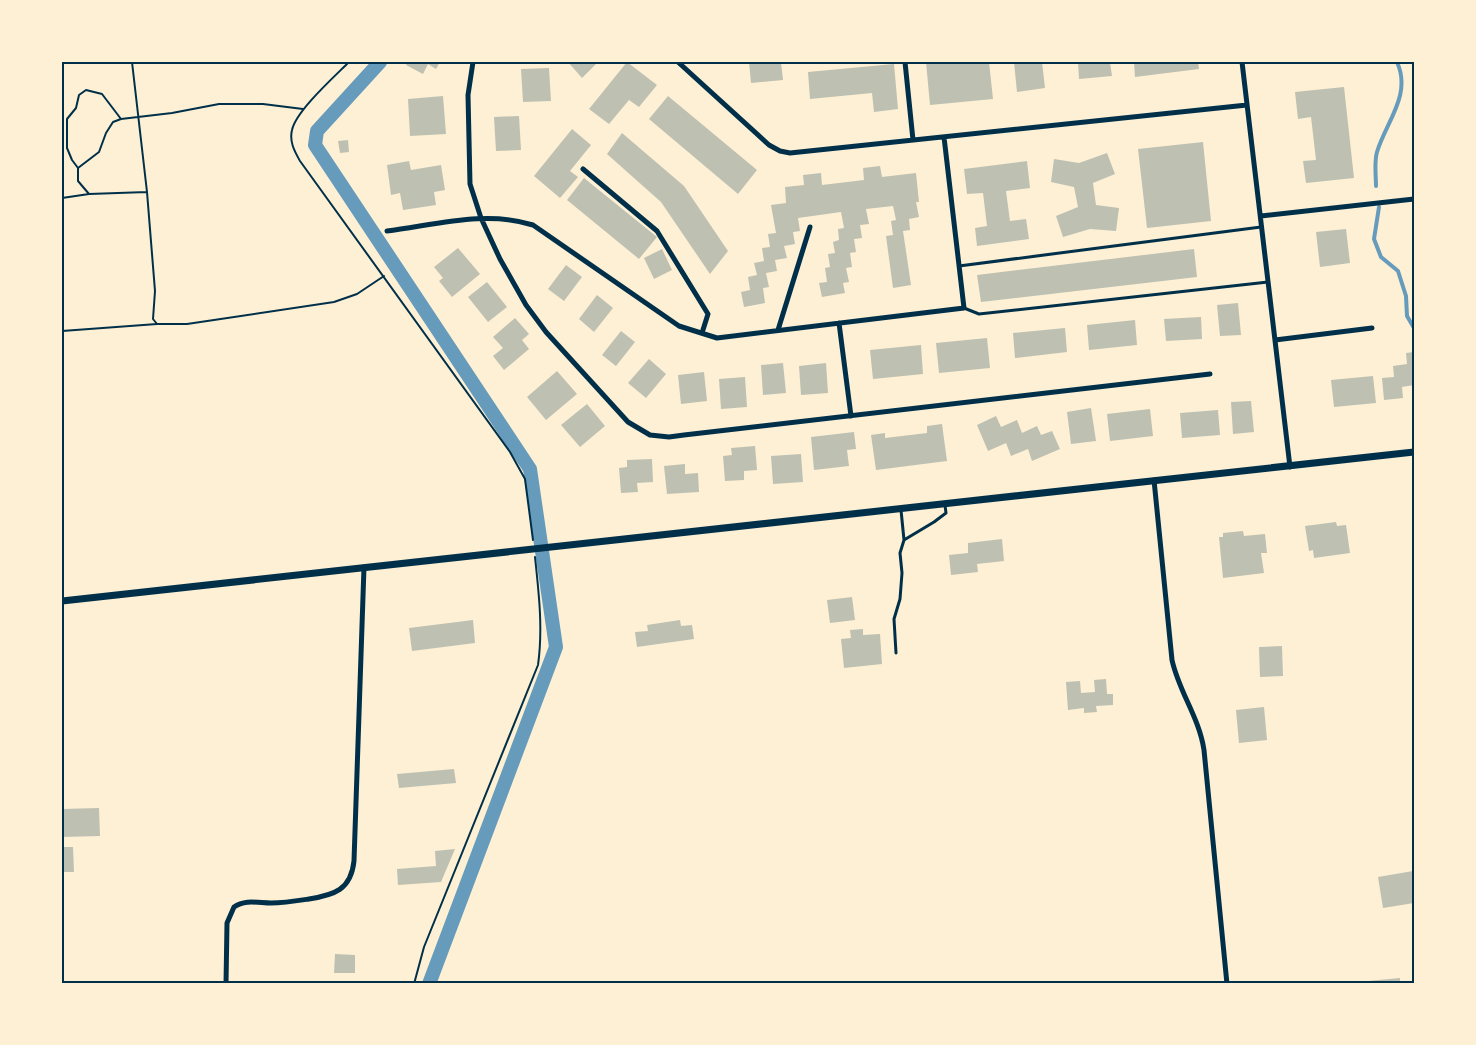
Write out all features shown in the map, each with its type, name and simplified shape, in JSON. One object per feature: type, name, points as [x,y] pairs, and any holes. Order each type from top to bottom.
[{"type":"street","points":[[472,62],[468,95],[470,184],[481,218],[526,305],[546,332],[628,422],[650,435],[669,437],[1210,374]]},
{"type":"street","points":[[678,62],[769,145],[790,153],[1247,105]]},
{"type":"street","points":[[906,62],[913,140]]},
{"type":"street","points":[[1242,62],[1290,467]]},
{"type":"street","points":[[387,231],[481,218],[512,219],[533,225],[679,326],[717,338],[964,308],[944,138]]},
{"type":"street","points":[[582,169],[657,231],[708,314],[702,333]]},
{"type":"street","points":[[1261,216],[1414,199]]},
{"type":"street","points":[[778,330],[810,227]]},
{"type":"street","points":[[839,322],[851,416]]},
{"type":"street","points":[[1275,340],[1372,328]]},
{"type":"street","points":[[62,601],[1414,452]]},
{"type":"street","points":[[1154,480],[1172,660],[1178,681],[1199,724],[1203,743],[1227,984]]},
{"type":"street","points":[[226,984],[227,923],[234,907],[246,902],[279,903],[331,895],[345,885],[351,873],[354,861],[364,567]]},
{"type":"lane","points":[[959,266],[1262,227]]},
{"type":"lane","points":[[964,308],[979,314],[1268,282]]},
{"type":"lane","points":[[904,540],[946,513],[945,503]]},
{"type":"lane","points":[[896,653],[894,619],[900,598],[902,573],[900,553],[904,540],[900,508]]},
{"type":"path","points":[[132,62],[147,192],[155,291],[153,319],[157,324]]},
{"type":"path","points":[[349,62],[297,117],[291,131],[293,147],[300,161],[510,452],[525,479],[541,616],[538,665],[424,947],[414,984]]},
{"type":"path","points":[[89,194],[78,181],[78,168],[67,148],[67,119],[75,108],[79,95],[86,90],[102,94],[120,119]]},
{"type":"path","points":[[78,168],[99,152],[106,133],[113,123],[120,119],[219,104],[263,104],[305,109]]},
{"type":"path","points":[[62,198],[89,194],[147,192]]},
{"type":"path","points":[[62,331],[187,324],[334,302],[357,294],[384,276]]},
{"type":"building","points":[[408,62],[440,62],[436,69],[428,64],[423,74],[406,65]]},
{"type":"building","points":[[568,62],[598,62],[582,78]]},
{"type":"building","points":[[627,62],[657,85],[639,107],[629,100],[609,124],[589,109]]},
{"type":"building","points":[[749,62],[781,62],[783,80],[751,83]]},
{"type":"building","points":[[926,62],[989,62],[993,99],[930,105]]},
{"type":"building","points":[[1014,62],[1042,62],[1045,88],[1017,92]]},
{"type":"building","points":[[1078,62],[1110,62],[1112,76],[1079,79]]},
{"type":"building","points":[[1134,62],[1198,62],[1199,69],[1135,77]]},
{"type":"building","points":[[894,64],[898,109],[874,112],[872,93],[810,99],[808,72]]},
{"type":"building","points":[[549,68],[551,101],[523,102],[521,69]]},
{"type":"building","points":[[1344,87],[1354,178],[1306,183],[1303,161],[1316,160],[1311,117],[1298,119],[1295,92]]},
{"type":"building","points":[[443,96],[446,134],[410,136],[408,99]]},
{"type":"building","points":[[668,96],[757,170],[738,194],[649,119]]},
{"type":"building","points":[[519,116],[521,150],[496,151],[494,117]]},
{"type":"building","points":[[572,129],[591,145],[570,171],[578,177],[560,198],[534,176]]},
{"type":"building","points":[[622,133],[684,186],[728,251],[710,274],[661,202],[607,154]]},
{"type":"building","points":[[348,140],[349,152],[340,153],[338,141]]},
{"type":"building","points":[[1203,142],[1211,221],[1147,228],[1138,149]]},
{"type":"building","points":[[1107,153],[1115,174],[1093,183],[1096,205],[1119,208],[1116,231],[1090,229],[1063,237],[1056,216],[1078,207],[1074,187],[1051,182],[1054,159],[1079,163]]},
{"type":"building","points":[[409,161],[411,170],[441,165],[445,190],[434,192],[436,205],[403,210],[400,193],[391,195],[387,165]]},
{"type":"building","points":[[1027,161],[1030,188],[1006,191],[1010,221],[1026,219],[1029,239],[977,246],[975,228],[987,226],[983,193],[967,194],[964,169]]},
{"type":"building","points":[[880,166],[882,177],[916,173],[919,202],[916,202],[919,217],[909,219],[910,230],[903,231],[911,285],[893,288],[886,236],[893,235],[891,221],[896,220],[893,206],[866,209],[869,224],[860,225],[862,238],[854,239],[856,252],[850,253],[852,267],[846,268],[849,282],[843,283],[845,293],[822,297],[819,283],[827,282],[825,268],[830,267],[828,254],[835,253],[833,242],[839,240],[838,229],[844,228],[841,212],[798,218],[800,231],[793,232],[795,244],[784,246],[787,258],[775,260],[777,271],[766,273],[769,287],[763,288],[765,303],[744,307],[741,292],[750,290],[748,277],[757,275],[754,263],[764,261],[762,248],[770,247],[768,234],[776,233],[771,205],[786,203],[785,187],[804,185],[803,175],[821,173],[822,185],[864,180],[863,168]]},
{"type":"building","points":[[584,178],[657,237],[639,259],[567,200]]},
{"type":"building","points":[[1346,229],[1350,263],[1320,267],[1316,232]]},
{"type":"building","points":[[458,248],[480,274],[452,297],[439,281],[443,278],[434,267]]},
{"type":"building","points":[[662,249],[672,270],[654,279],[644,258]]},
{"type":"building","points":[[1194,249],[1197,277],[981,302],[977,275]]},
{"type":"building","points":[[566,265],[582,277],[564,301],[548,289]]},
{"type":"building","points":[[487,282],[507,307],[488,322],[468,297]]},
{"type":"building","points":[[597,295],[613,308],[594,332],[579,319]]},
{"type":"building","points":[[1238,303],[1241,335],[1220,336],[1217,305]]},
{"type":"building","points":[[1201,317],[1202,339],[1166,341],[1164,319]]},
{"type":"building","points":[[515,318],[529,334],[522,340],[529,349],[504,370],[493,356],[503,348],[493,337]]},
{"type":"building","points":[[1135,320],[1137,345],[1089,350],[1087,325]]},
{"type":"building","points":[[1065,328],[1067,352],[1015,358],[1013,333]]},
{"type":"building","points":[[621,331],[635,342],[616,366],[602,355]]},
{"type":"building","points":[[987,338],[990,368],[939,373],[936,343]]},
{"type":"building","points":[[921,345],[923,374],[873,379],[870,350]]},
{"type":"building","points":[[1414,352],[1414,385],[1402,387],[1403,398],[1384,400],[1382,378],[1394,377],[1393,366],[1407,364],[1406,353]]},
{"type":"building","points":[[649,359],[666,374],[646,398],[628,383]]},
{"type":"building","points":[[783,363],[786,393],[763,395],[761,365]]},
{"type":"building","points":[[826,363],[828,393],[801,395],[799,366]]},
{"type":"building","points":[[557,371],[577,394],[546,420],[527,397]]},
{"type":"building","points":[[704,372],[707,401],[681,404],[678,375]]},
{"type":"building","points":[[1373,376],[1376,403],[1334,407],[1331,380]]},
{"type":"building","points":[[745,377],[747,407],[721,409],[719,379]]},
{"type":"building","points":[[1251,401],[1254,432],[1233,434],[1231,402]]},
{"type":"building","points":[[587,404],[605,426],[580,447],[561,425]]},
{"type":"building","points":[[1091,408],[1096,441],[1071,444],[1067,412]]},
{"type":"building","points":[[1150,409],[1153,436],[1110,441],[1107,414]]},
{"type":"building","points":[[1218,410],[1220,435],[1182,438],[1180,413]]},
{"type":"building","points":[[996,416],[1001,427],[1017,420],[1022,433],[1037,426],[1041,435],[1052,431],[1060,449],[1032,461],[1028,449],[1011,456],[1006,443],[988,451],[977,425]]},
{"type":"building","points":[[942,424],[947,461],[876,470],[871,435],[885,433],[885,438],[927,433],[927,426]]},
{"type":"building","points":[[854,432],[856,449],[847,450],[849,466],[814,470],[811,437]]},
{"type":"building","points":[[755,446],[757,470],[744,471],[744,480],[725,481],[723,456],[732,455],[731,448]]},
{"type":"building","points":[[801,454],[803,482],[773,484],[771,456]]},
{"type":"building","points":[[652,459],[653,482],[637,483],[638,492],[621,493],[619,468],[627,467],[627,460]]},
{"type":"building","points":[[685,464],[685,474],[698,473],[699,492],[667,494],[664,466]]},
{"type":"building","points":[[1336,522],[1337,526],[1346,525],[1350,553],[1314,558],[1313,550],[1309,551],[1305,526]]},
{"type":"building","points":[[1243,531],[1244,536],[1265,534],[1267,553],[1261,553],[1264,573],[1223,578],[1219,537],[1223,537],[1223,533]]},
{"type":"building","points":[[1002,539],[1004,561],[977,564],[978,572],[951,575],[949,555],[968,553],[968,543]]},
{"type":"building","points":[[852,597],[855,620],[830,623],[827,600]]},
{"type":"building","points":[[473,620],[475,643],[412,651],[409,628]]},
{"type":"building","points":[[680,620],[681,626],[692,625],[694,639],[637,647],[635,632],[648,631],[647,625]]},
{"type":"building","points":[[863,629],[863,635],[880,634],[882,664],[844,668],[841,639],[851,638],[850,630]]},
{"type":"building","points":[[1282,646],[1283,676],[1260,677],[1259,647]]},
{"type":"building","points":[[1106,679],[1107,694],[1113,694],[1113,705],[1096,706],[1097,712],[1084,713],[1084,708],[1068,710],[1066,682],[1080,681],[1081,693],[1095,692],[1094,680]]},
{"type":"building","points":[[1264,707],[1267,740],[1239,743],[1236,710]]},
{"type":"building","points":[[454,769],[456,783],[399,788],[397,774]]},
{"type":"building","points":[[99,808],[100,836],[62,837],[62,809]]},
{"type":"building","points":[[62,847],[73,847],[74,872],[62,872]]},
{"type":"building","points":[[455,849],[441,882],[398,885],[397,869],[436,866],[435,851]]},
{"type":"building","points":[[1413,871],[1414,903],[1383,908],[1378,877]]},
{"type":"building","points":[[335,954],[355,955],[355,973],[334,973]]},
{"type":"building","points":[[1400,978],[1400,984],[1368,984],[1368,981]]},
{"type":"waterway","points":[[380,62],[317,131],[315,145],[530,469],[556,647],[429,984]]},
{"type":"waterway","points":[[1376,186],[1377,152],[1400,97],[1401,74],[1397,62]]},
{"type":"waterway","points":[[1379,207],[1374,239],[1381,257],[1398,271],[1406,296],[1407,316],[1414,328]]}]
